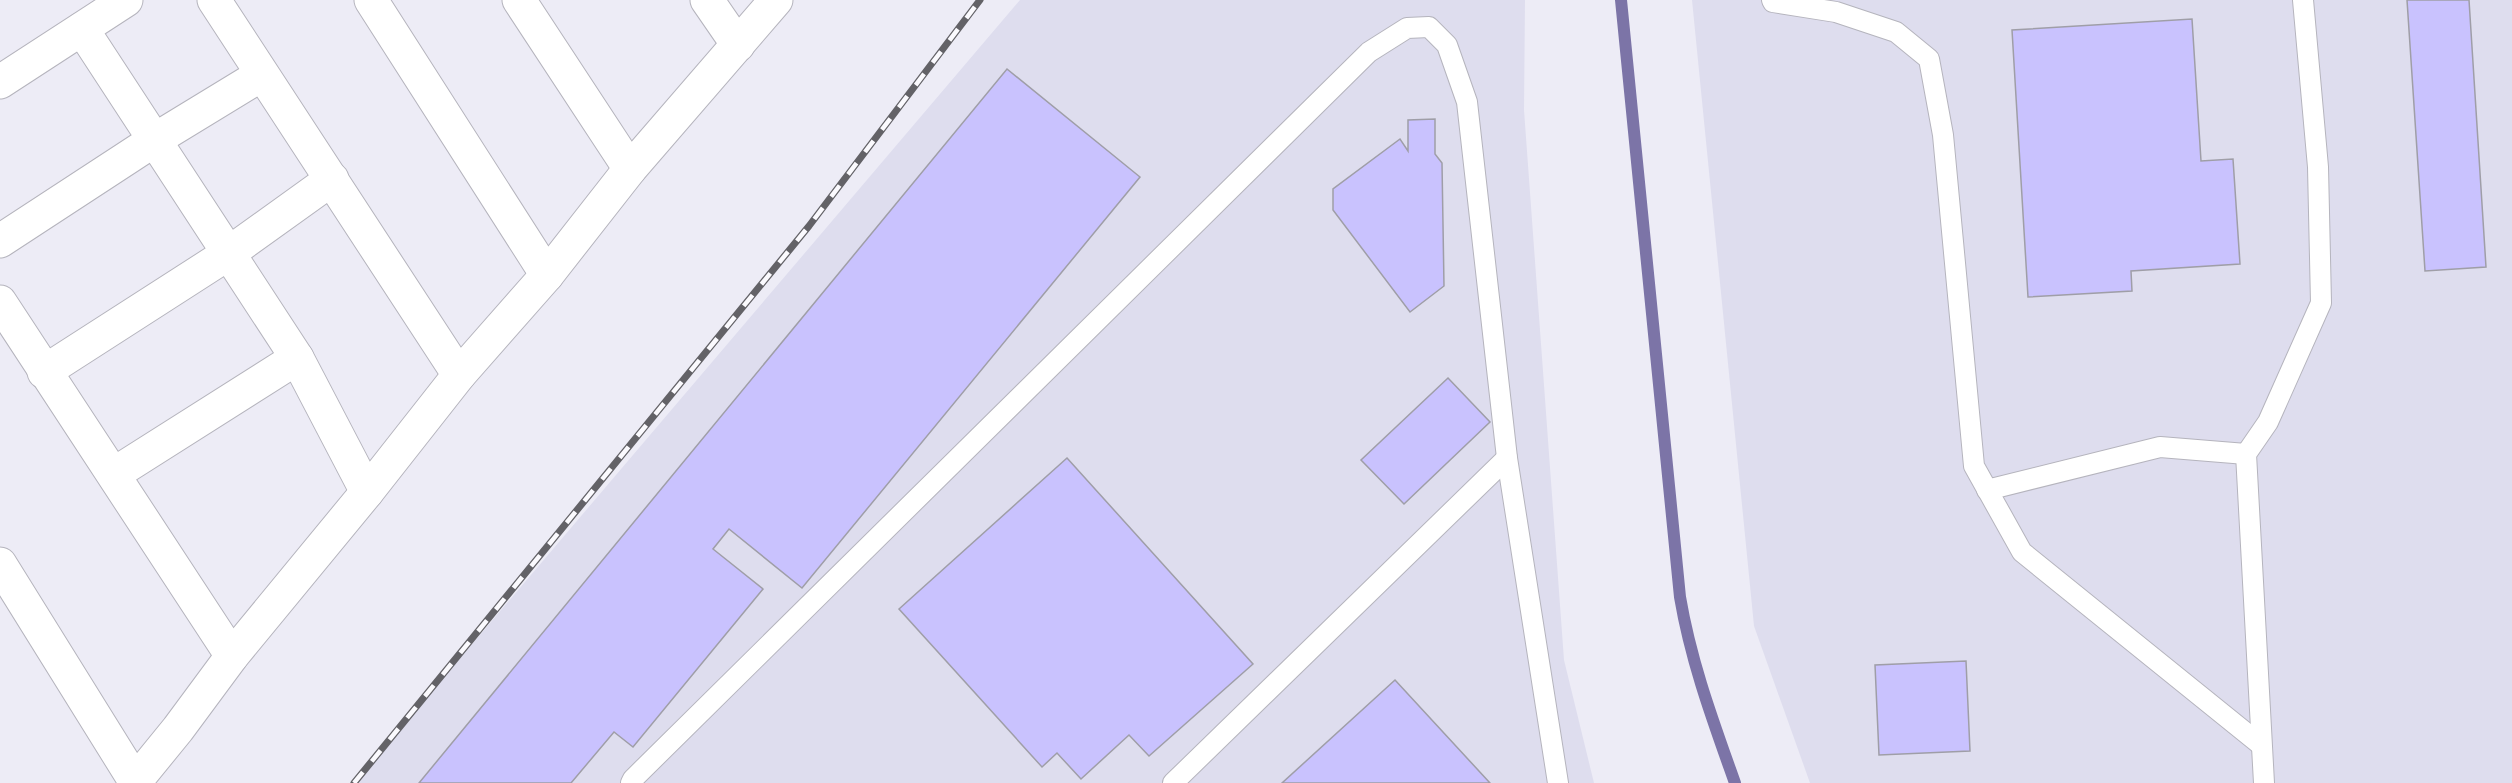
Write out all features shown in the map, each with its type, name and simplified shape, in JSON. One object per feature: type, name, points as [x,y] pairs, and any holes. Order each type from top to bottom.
[{"type":"street","points":[[0,82],[126,0]]},
{"type":"street","points":[[214,0],[459,375]]},
{"type":"street","points":[[371,0],[547,275]]},
{"type":"street","points":[[519,0],[630,169]]},
{"type":"street","points":[[707,0],[738,45]]},
{"type":"street","points":[[0,564],[134,782],[178,729],[232,656],[367,492],[459,375],[547,275],[630,169],[776,0]]},
{"type":"street","points":[[82,29],[297,358],[367,492]]},
{"type":"street","points":[[0,241],[156,139],[261,75]]},
{"type":"street","points":[[44,372],[230,253],[332,179]]},
{"type":"street","points":[[0,302],[232,656]]},
{"type":"street","points":[[114,474],[297,358]]},
{"type":"lane","points":[[1772,0],[1836,12],[1896,32],[1929,59],[1943,135],[1974,466],[2022,552],[2261,745]]},
{"type":"lane","points":[[2264,783],[2246,454],[2268,422],[2321,303],[2318,167],[2303,0]]},
{"type":"lane","points":[[631,783],[1369,52],[1407,28],[1430,27],[1447,45],[1467,102],[1507,458],[1558,783]]},
{"type":"lane","points":[[1988,490],[2160,447],[2246,454]]},
{"type":"lane","points":[[1173,783],[1507,458]]},
{"type":"shaded area","points":[[1020,0],[1525,0],[1524,110],[1564,660],[1594,783],[354,783]]},
{"type":"shaded area","points":[[1692,0],[2512,0],[2512,783],[1810,783],[1754,626]]},
{"type":"building","points":[[2407,0],[2469,0],[2486,267],[2425,271]]},
{"type":"building","points":[[2192,19],[2201,161],[2233,159],[2240,264],[2131,271],[2132,291],[2028,297],[2012,30]]},
{"type":"building","points":[[1007,69],[1140,177],[802,588],[729,529],[713,549],[763,589],[633,747],[614,732],[571,783],[419,783]]},
{"type":"building","points":[[1435,119],[1435,154],[1442,163],[1444,286],[1410,312],[1333,210],[1333,189],[1400,139],[1408,151],[1408,120]]},
{"type":"building","points":[[1448,378],[1490,422],[1404,504],[1361,460]]},
{"type":"building","points":[[1067,458],[1253,664],[1149,756],[1129,735],[1081,779],[1057,753],[1042,767],[899,609]]},
{"type":"building","points":[[1966,661],[1970,751],[1879,755],[1875,665]]},
{"type":"building","points":[[1395,680],[1490,783],[1282,783]]},
{"type":"waterway","points":[[1621,0],[1680,597],[1696,668],[1735,783]]},
{"type":"railway","points":[[354,783],[809,226],[980,0]]}]
